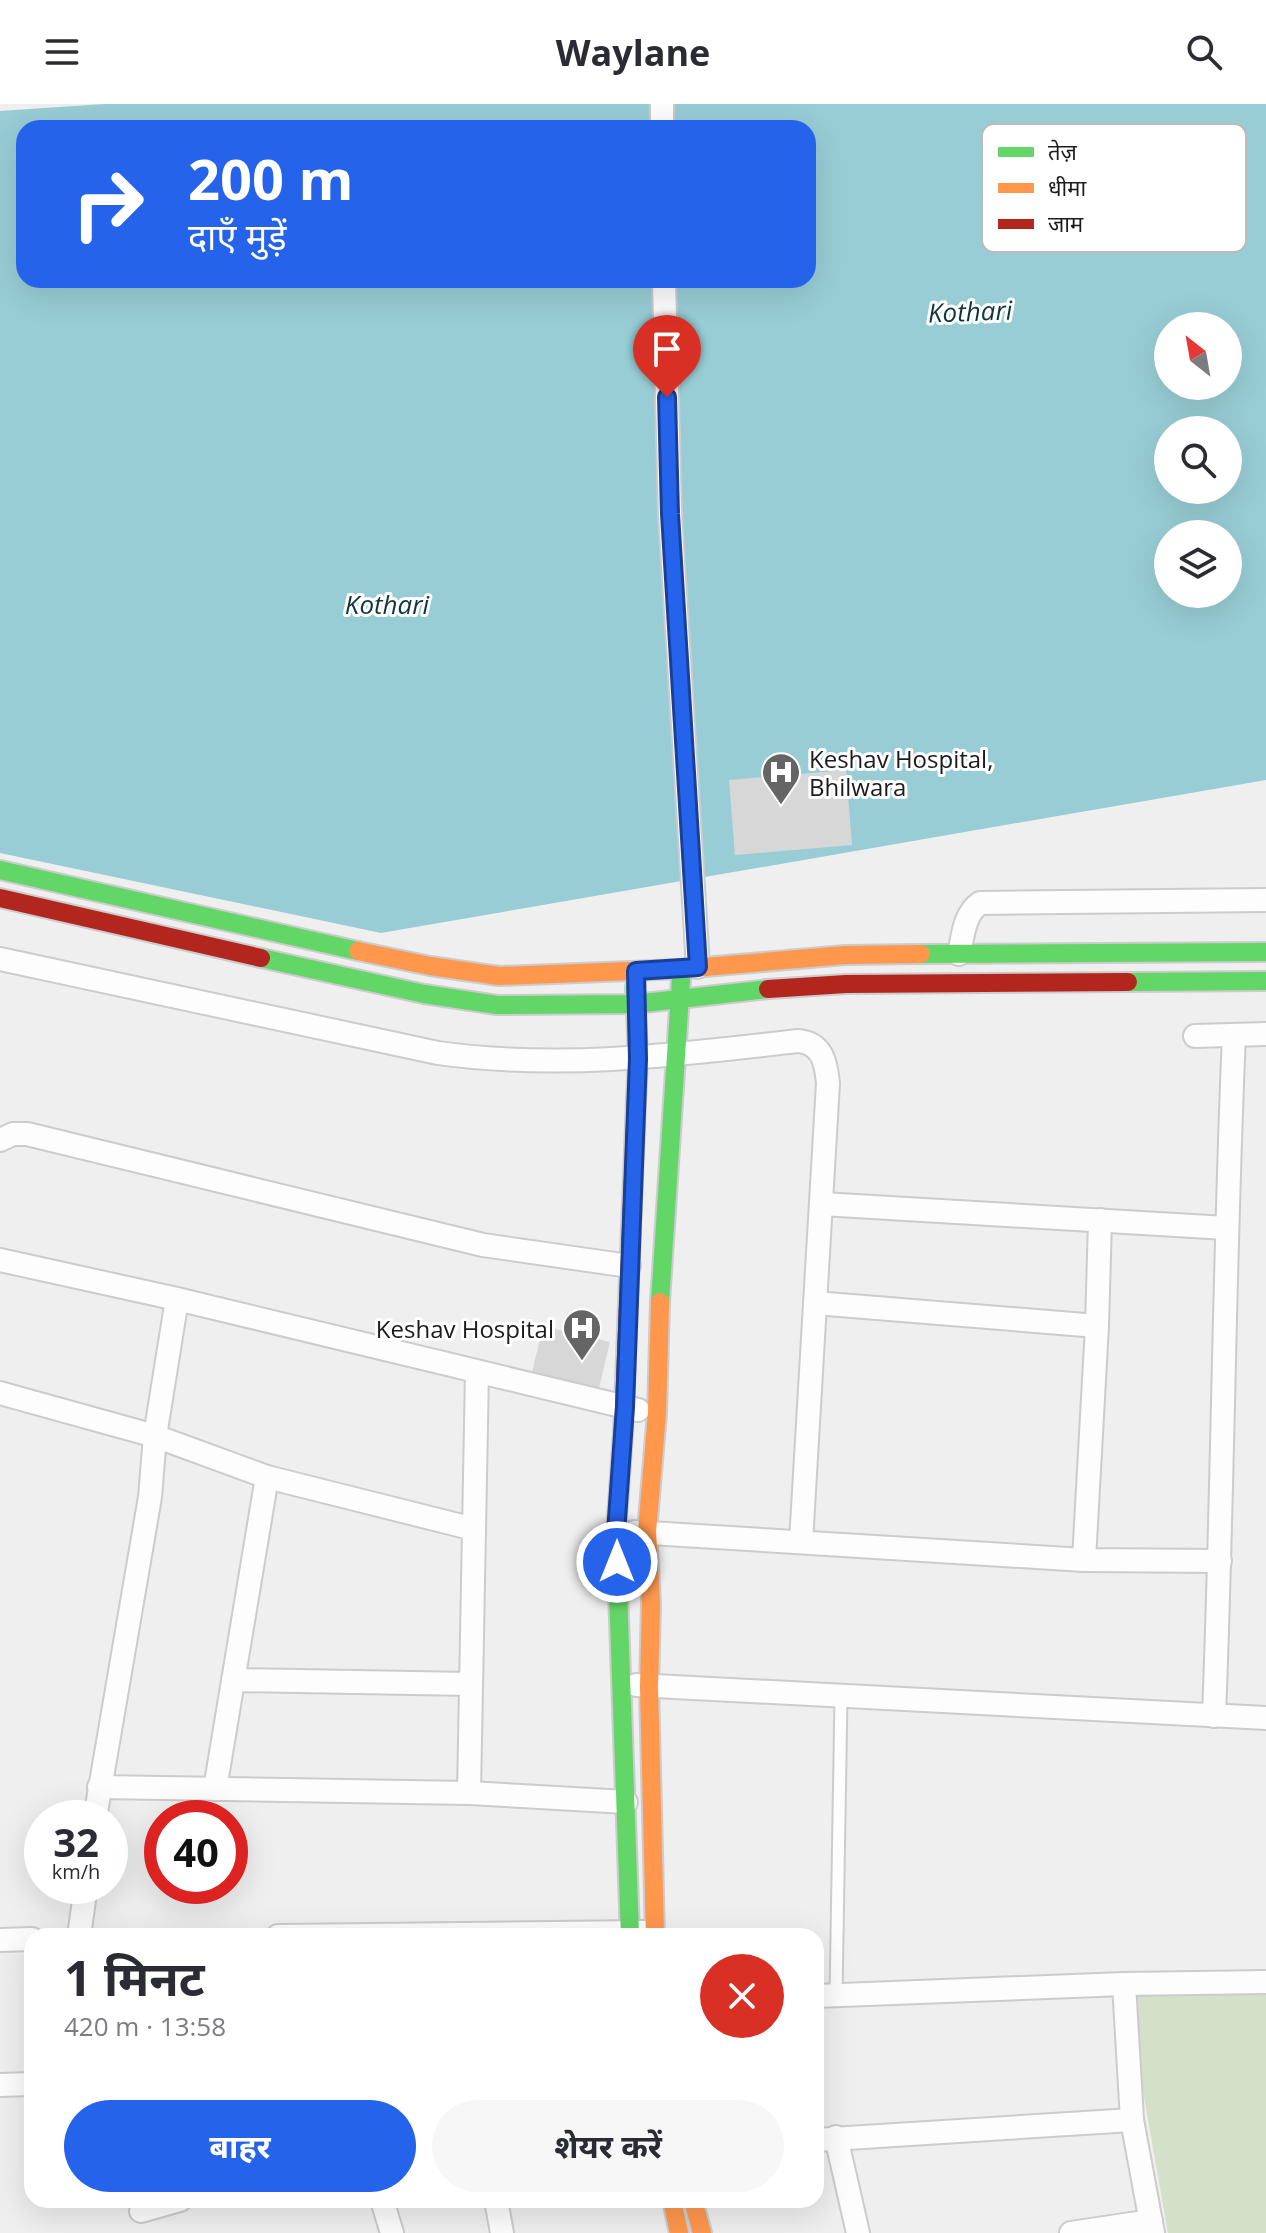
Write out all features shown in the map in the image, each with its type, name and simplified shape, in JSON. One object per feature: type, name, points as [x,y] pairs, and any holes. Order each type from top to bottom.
[{"type":"main road","points":[[0,870],[430,966],[499,976],[689,968],[845,955],[1266,952]]},
{"type":"main road","points":[[0,898],[424,994],[497,1005],[635,1004],[743,991],[846,984],[1266,981]]},
{"type":"main road","points":[[654,1928],[649,1687],[651,1603],[647,1532],[657,1413],[661,1266],[681,1000],[689,968]]},
{"type":"main road","points":[[630,1928],[616,1533],[625,1407],[638,1059],[636,971]]},
{"type":"main road","points":[[674,2208],[679,2233]]},
{"type":"main road","points":[[695,2208],[702,2233]]},
{"type":"street","points":[[664,288],[670,514],[689,968]]},
{"type":"street","points":[[959,954],[967,918],[972,908],[980,903],[1266,900]]},
{"type":"street","points":[[0,959],[438,1053],[515,1062],[638,1059],[808,1042],[820,1051],[827,1068],[828,1083],[801,1542]]},
{"type":"street","points":[[1195,1036],[1266,1034]]},
{"type":"street","points":[[1214,1716],[1234,1035]]},
{"type":"street","points":[[0,1140],[13,1134],[27,1134],[483,1245],[629,1266]]},
{"type":"street","points":[[822,1204],[1226,1228]]},
{"type":"street","points":[[1084,1560],[1100,1220]]},
{"type":"street","points":[[0,1260],[657,1413]]},
{"type":"street","points":[[97,1800],[150,1497],[155,1436],[177,1299]]},
{"type":"street","points":[[815,1303],[1097,1326]]},
{"type":"street","points":[[469,1793],[477,1372]]},
{"type":"street","points":[[0,1393],[155,1436],[267,1477],[474,1529]]},
{"type":"street","points":[[215,1789],[267,1477]]},
{"type":"street","points":[[616,1533],[647,1532],[1084,1560],[1220,1561]]},
{"type":"street","points":[[233,1680],[471,1684]]},
{"type":"street","points":[[621,1682],[649,1687],[1266,1718]]},
{"type":"street","points":[[99,1787],[469,1793],[626,1802]]},
{"type":"street","points":[[80,1928],[83,1904]]},
{"type":"street","points":[[0,1940],[24,1939]]},
{"type":"street","points":[[826,1996],[1124,1984],[1266,1982]]},
{"type":"street","points":[[1071,2233],[1152,2227],[1132,2120],[1124,1984]]},
{"type":"street","points":[[0,2085],[24,2084]]},
{"type":"street","points":[[858,2233],[826,2139],[1132,2120]]},
{"type":"street","points":[[384,2208],[392,2233]]},
{"type":"street","points":[[497,2208],[499,2232]]},
{"type":"lane","points":[[826,1996],[841,1697]]},
{"type":"green space","points":[[1266,1982],[1266,2233],[1168,2233],[1124,1984]]},
{"type":"water","name":"Kothari","points":[[104,104],[1266,104],[1266,780],[381,933],[0,853],[0,111]]},
{"type":"building","points":[[846,770],[852,845],[735,855],[729,780]]},
{"type":"building","points":[[543,1326],[610,1342],[599,1388],[532,1372]]},
{"type":"traffic: fast","points":[[0,870],[358,951]]},
{"type":"traffic: fast","points":[[921,954],[1266,952]]},
{"type":"traffic: fast","points":[[261,958],[424,994],[497,1005],[635,1004],[768,989]]},
{"type":"traffic: fast","points":[[660,1302],[681,979]]},
{"type":"traffic: fast","points":[[1128,982],[1266,981]]},
{"type":"traffic: fast","points":[[635,987],[636,1100]]},
{"type":"traffic: fast","points":[[623,1433],[616,1533],[630,1928]]},
{"type":"traffic: slow","points":[[358,951],[499,976],[681,969],[845,955],[921,954]]},
{"type":"traffic: slow","points":[[655,1928],[649,1687],[651,1603],[647,1532],[657,1413],[660,1302]]},
{"type":"traffic: slow","points":[[674,2208],[679,2233]]},
{"type":"traffic: slow","points":[[695,2208],[702,2233]]},
{"type":"traffic: jam","points":[[0,898],[261,958]]},
{"type":"traffic: jam","points":[[768,989],[846,984],[1128,982]]},
{"type":"traffic: jam","points":[[623,1433],[636,1100]]},
{"type":"place","name":"Keshav Hospital, Bhilwara","points":[[781,806]]},
{"type":"place","name":"Keshav Hospital","points":[[582,1362]]},
{"type":"route","points":[[617,1562],[638,1059],[636,971],[698,967],[670,514],[667,397]]}]
